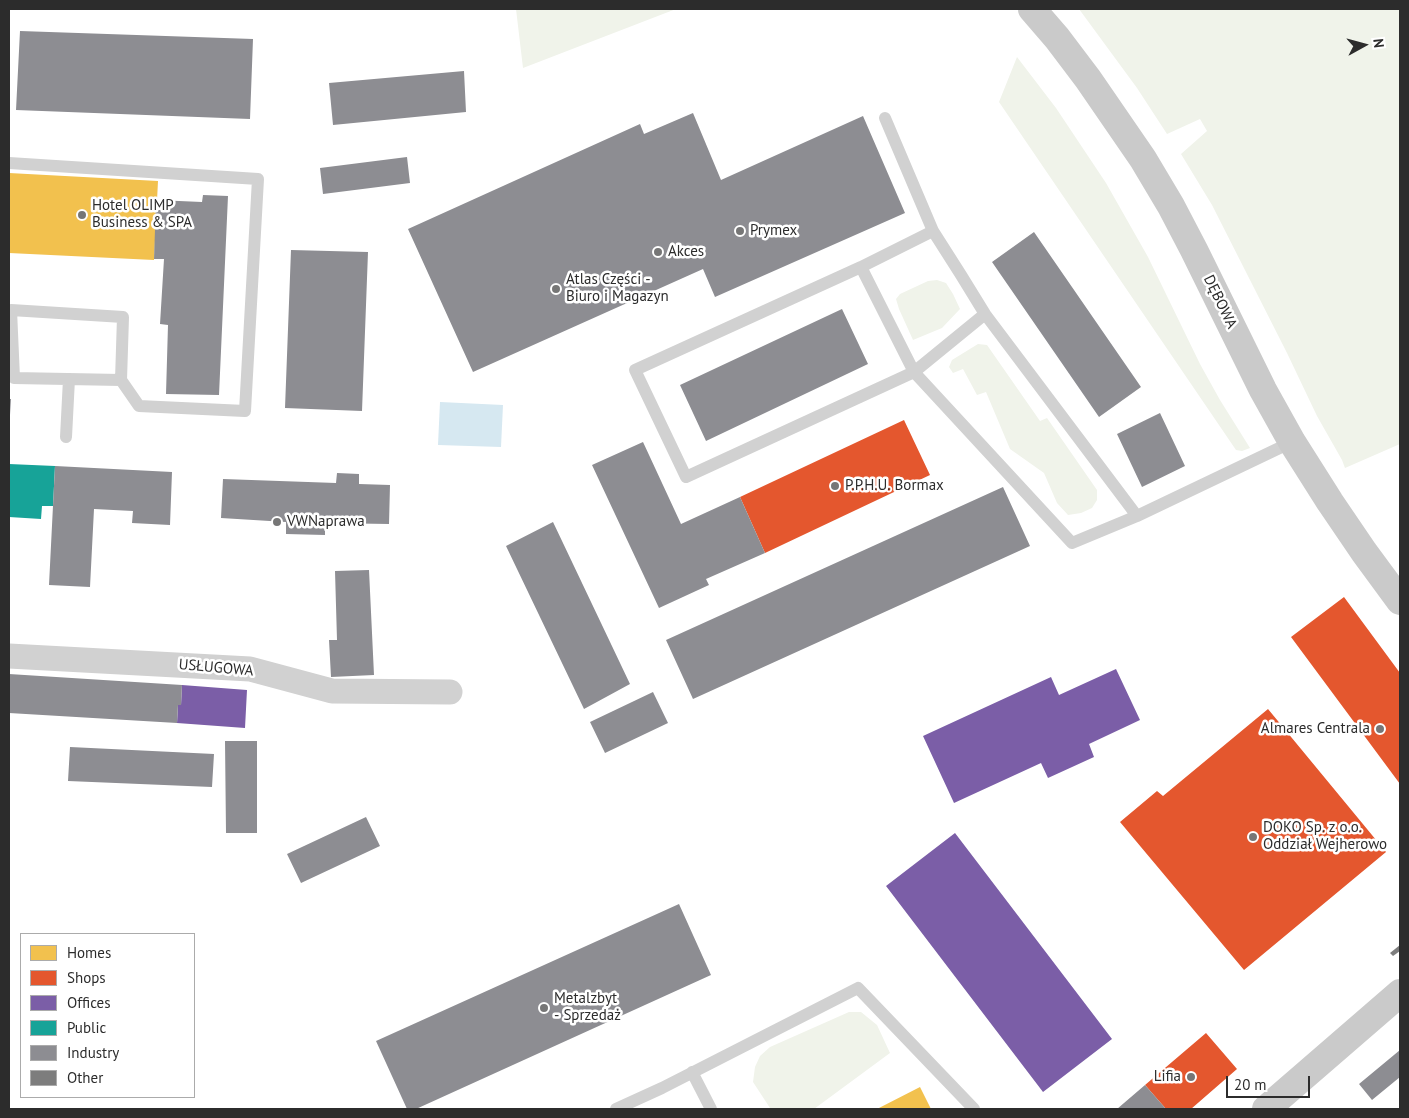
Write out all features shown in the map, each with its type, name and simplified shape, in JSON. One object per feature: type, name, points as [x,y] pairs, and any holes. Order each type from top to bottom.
[{"type":"main road","name":"DĘBOWA","points":[[1032,9],[1057,38],[1098,92],[1152,174],[1194,250],[1263,390],[1292,442],[1330,502],[1400,601]]},
{"type":"main road","points":[[1266,1109],[1400,993]]},
{"type":"street","name":"USŁUGOWA","points":[[9,656],[250,669],[332,691],[450,692]]},
{"type":"lane","points":[[885,118],[934,231],[985,314],[1136,516]]},
{"type":"lane","points":[[9,163],[258,179],[245,411],[139,406],[121,380],[122,317],[11,310],[11,378],[121,380]]},
{"type":"lane","points":[[934,231],[635,370],[686,477],[914,372],[985,314]]},
{"type":"lane","points":[[860,267],[914,372],[1072,542],[1136,516],[1292,442]]},
{"type":"lane","points":[[66,437],[69,380]]},
{"type":"lane","points":[[616,1109],[858,988],[974,1109]]},
{"type":"lane","points":[[692,1072],[711,1109]]},
{"type":"shaded area","points":[[516,9],[676,9],[523,68]]},
{"type":"shaded area","points":[[1079,9],[1400,9],[1400,444],[1345,468],[1317,416],[1212,205],[1181,154],[1207,131],[1200,119],[1167,134],[1137,88]]},
{"type":"shaded area","points":[[1017,57],[1056,108],[1106,183],[1148,257],[1200,364],[1250,448],[1242,451],[1236,450],[999,102]]},
{"type":"shaded area","points":[[937,280],[946,283],[960,309],[942,328],[913,340],[896,299],[900,294],[928,281]]},
{"type":"shaded area","points":[[978,344],[987,345],[1040,421],[1047,418],[1097,490],[1097,500],[1092,508],[1081,513],[1068,515],[1057,503],[1044,473],[1010,449],[986,392],[977,395],[963,369],[953,373],[949,367],[952,360]]},
{"type":"shaded area","points":[[440,402],[503,405],[501,447],[438,445]]},
{"type":"shaded area","points":[[849,1012],[861,1012],[877,1025],[890,1053],[814,1109],[769,1109],[753,1082],[755,1067],[760,1056],[770,1047]]},
{"type":"building: Homes","name":"Hotel OLIMP Business & SPA","points":[[9,173],[158,181],[154,260],[9,253]]},
{"type":"building: Homes","points":[[920,1087],[931,1109],[877,1109]]},
{"type":"building: Shops","name":"P.P.H.U. Bormax","points":[[904,420],[930,475],[765,553],[740,497]]},
{"type":"building: Shops","name":"Almares Centrala","points":[[1344,597],[1400,673],[1400,784],[1291,637]]},
{"type":"building: Shops","name":"DOKO Sp. z o.o. Oddział Wejherowo","points":[[1268,709],[1386,852],[1244,970],[1120,822],[1157,791],[1163,796]]},
{"type":"building: Shops","name":"Lifia","points":[[1206,1033],[1237,1069],[1191,1109],[1166,1109],[1145,1085]]},
{"type":"building: Offices","points":[[1116,669],[1140,720],[1089,744],[1094,757],[1048,778],[1041,763],[954,803],[923,736],[1051,677],[1059,695]]},
{"type":"building: Offices","points":[[182,685],[247,690],[245,728],[177,723],[178,705],[181,705]]},
{"type":"building: Offices","points":[[955,833],[1112,1039],[1043,1092],[886,886]]},
{"type":"building: Public","points":[[9,464],[55,466],[53,506],[42,506],[41,519],[9,517]]},
{"type":"building: Industry","points":[[20,31],[253,39],[250,119],[16,110]]},
{"type":"building: Industry","points":[[464,71],[466,112],[333,125],[329,83]]},
{"type":"building: Industry","points":[[693,113],[721,180],[863,116],[905,213],[715,297],[703,269],[473,372],[408,229],[640,124],[644,134]]},
{"type":"building: Industry","points":[[407,157],[410,183],[323,194],[320,168]]},
{"type":"building: Industry","points":[[203,195],[228,196],[219,395],[166,394],[168,325],[160,324],[164,259],[154,259],[156,200],[202,202]]},
{"type":"building: Industry","points":[[1034,232],[1141,387],[1099,417],[992,262]]},
{"type":"building: Industry","points":[[291,250],[368,252],[362,411],[285,408]]},
{"type":"building: Industry","points":[[842,309],[868,364],[706,441],[680,385]]},
{"type":"building: Industry","points":[[9,399],[11,399],[10,415],[9,415]]},
{"type":"building: Industry","points":[[1160,413],[1185,466],[1142,487],[1117,434]]},
{"type":"building: Industry","points":[[643,442],[681,524],[740,497],[765,553],[706,579],[709,585],[659,608],[592,465]]},
{"type":"building: Industry","points":[[55,466],[172,472],[170,525],[132,523],[133,511],[94,509],[90,587],[49,585]]},
{"type":"building: Industry","points":[[337,473],[359,474],[359,484],[390,485],[389,524],[325,523],[325,535],[286,534],[286,522],[221,518],[223,479],[336,483]]},
{"type":"building: Industry","points":[[1003,487],[1030,546],[693,699],[666,640]]},
{"type":"building: Industry","points":[[553,522],[630,684],[584,709],[506,546]]},
{"type":"building: Industry","points":[[369,570],[374,675],[331,677],[329,640],[337,640],[335,571]]},
{"type":"building: Industry","points":[[9,674],[182,685],[181,705],[178,705],[177,723],[9,713]]},
{"type":"building: Industry","points":[[653,692],[668,723],[605,753],[590,722]]},
{"type":"building: Industry","points":[[225,741],[257,741],[257,833],[226,833]]},
{"type":"building: Industry","points":[[70,747],[214,754],[212,787],[68,781]]},
{"type":"building: Industry","points":[[366,817],[380,846],[301,883],[287,854]]},
{"type":"building: Industry","name":"Metalzbyt - Sprzedaż","points":[[679,904],[711,975],[416,1109],[407,1109],[376,1041]]},
{"type":"building: Industry","points":[[1400,1050],[1400,1077],[1372,1100],[1359,1084]]},
{"type":"building: Industry","points":[[1145,1085],[1166,1109],[1117,1109]]},
{"type":"building: Other","points":[[1400,945],[1400,951],[1393,956],[1390,953]]},
{"type":"place","name":"Hotel OLIMP Business & SPA","points":[[82,215]]},
{"type":"place","name":"Prymex","points":[[740,231]]},
{"type":"place","name":"Akces","points":[[658,252]]},
{"type":"place","name":"Atlas Części - Biuro i Magazyn","points":[[556,289]]},
{"type":"place","name":"P.P.H.U. Bormax","points":[[835,486]]},
{"type":"place","name":"VWNaprawa","points":[[277,522]]},
{"type":"place","name":"Almares Centrala","points":[[1380,729]]},
{"type":"place","name":"DOKO Sp. z o.o. Oddział Wejherowo","points":[[1253,837]]},
{"type":"place","name":"Metalzbyt - Sprzedaż","points":[[544,1008]]},
{"type":"place","name":"Lifia","points":[[1191,1077]]}]
